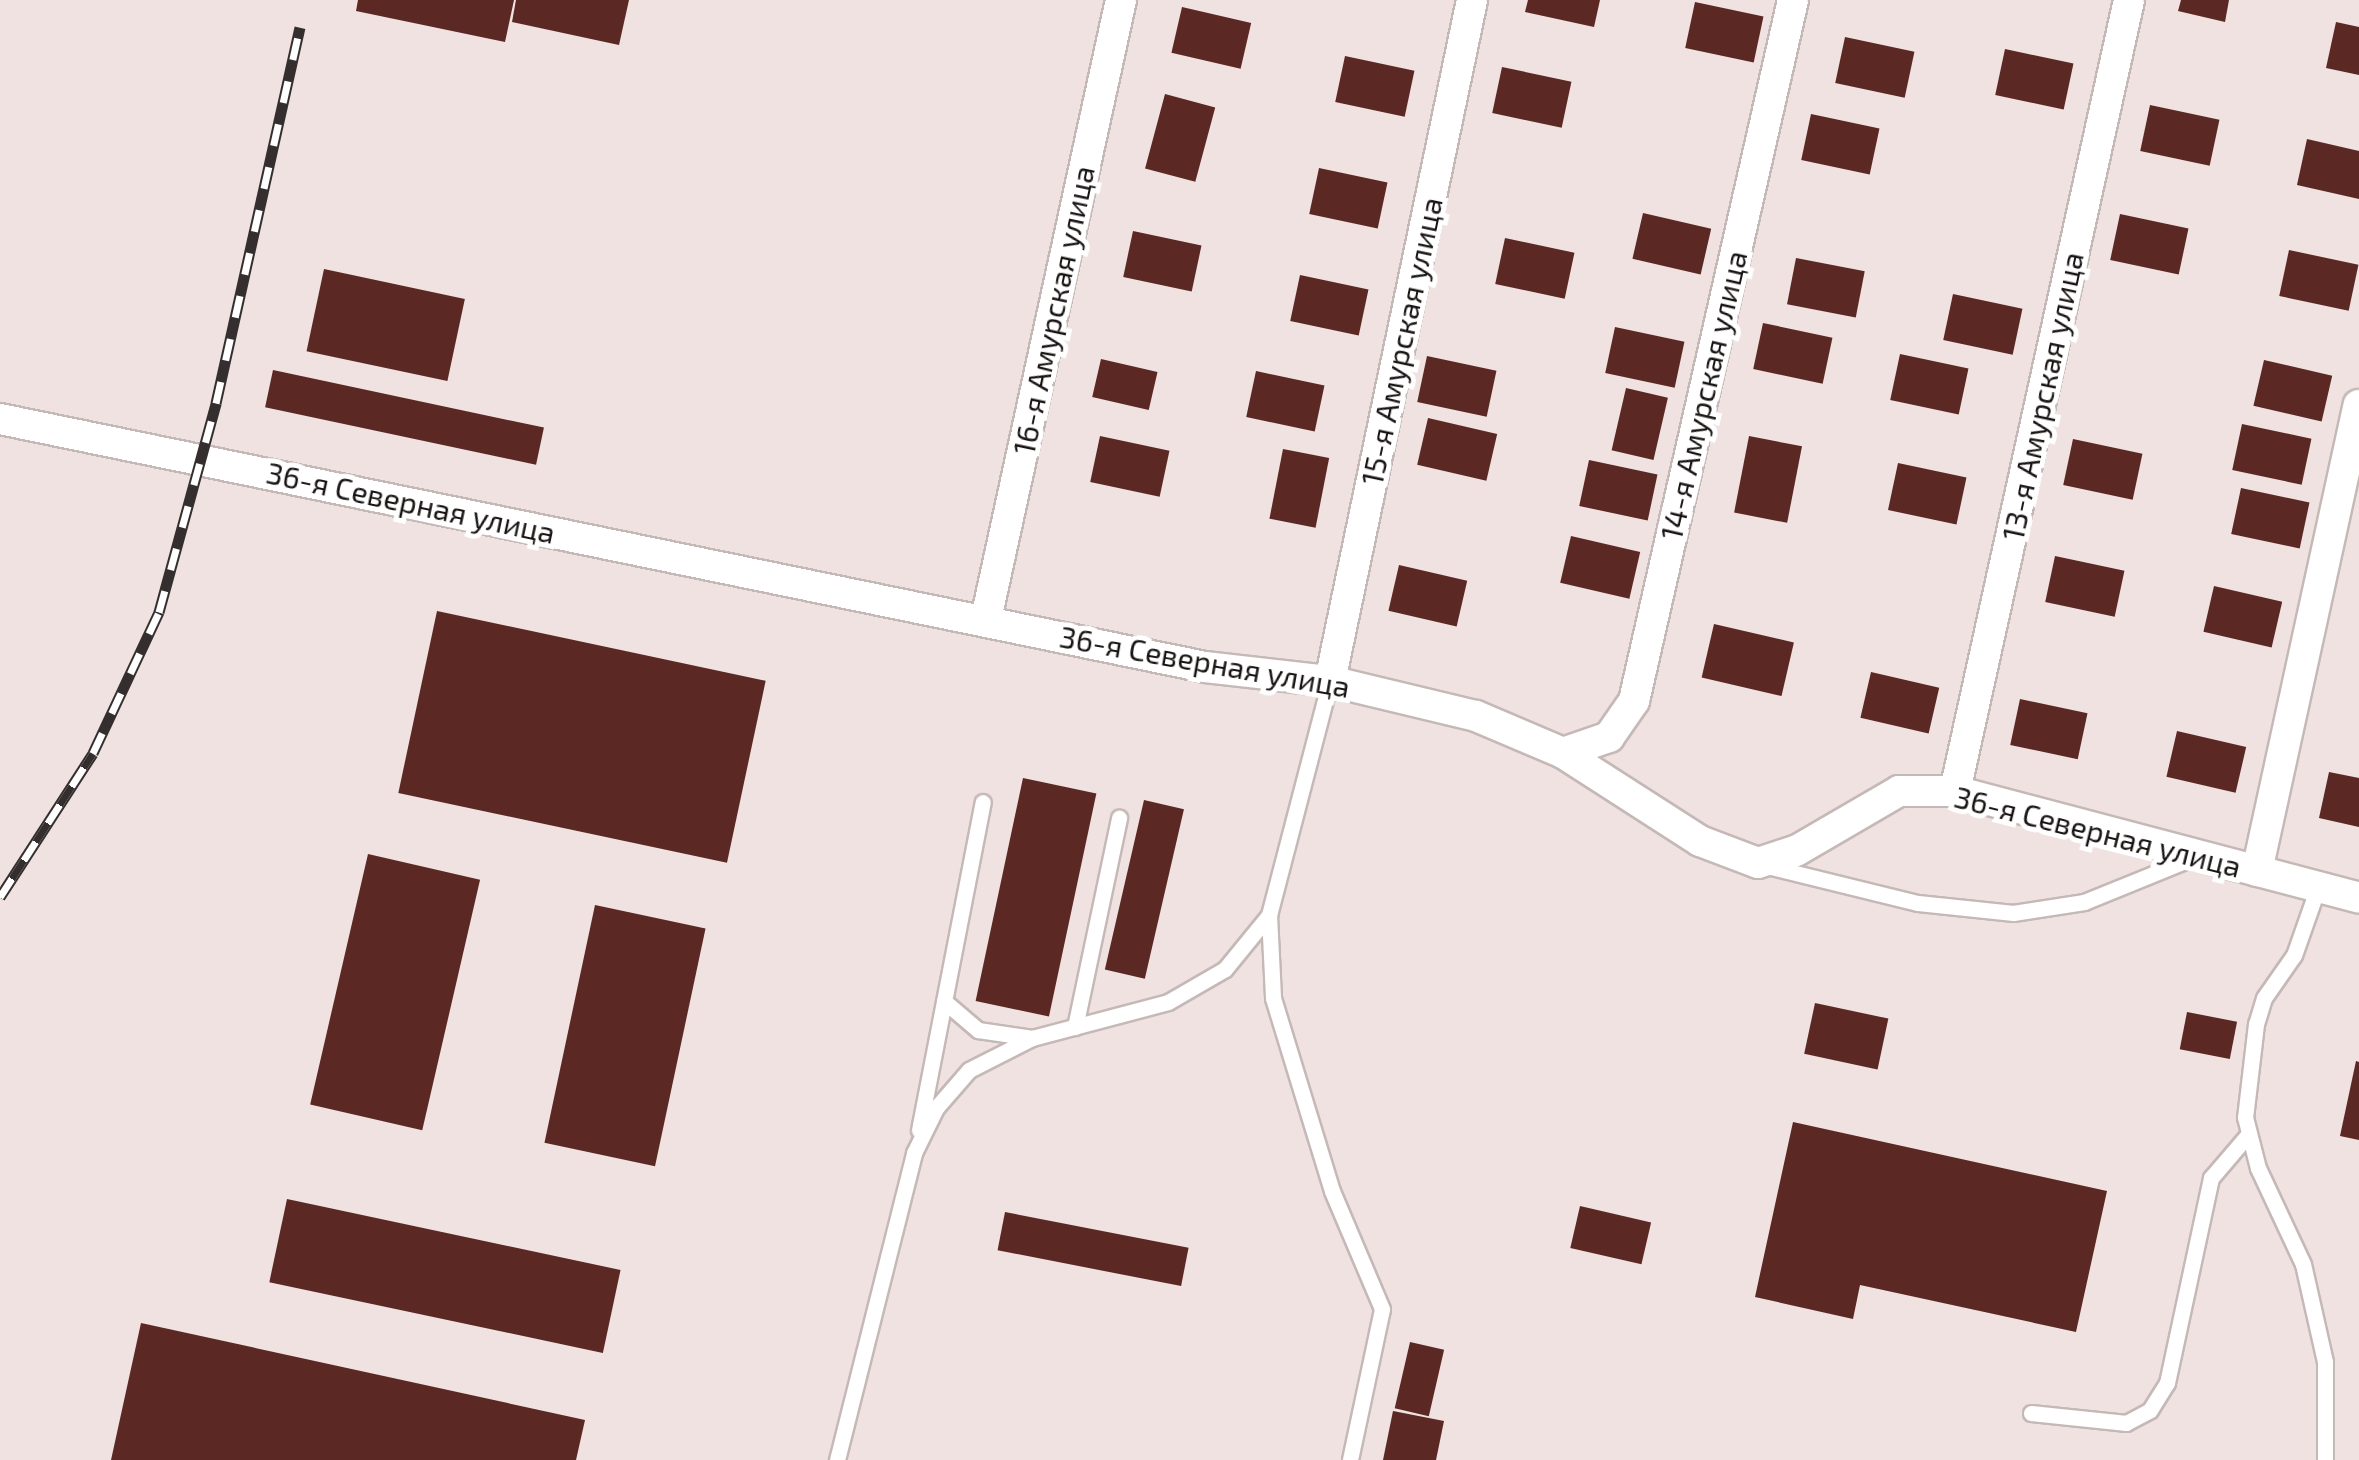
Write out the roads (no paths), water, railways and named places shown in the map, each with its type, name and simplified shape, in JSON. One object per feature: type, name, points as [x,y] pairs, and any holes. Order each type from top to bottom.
[{"type":"street","name":"16-я Амурская улица","points":[[986,620],[1121,0]]},
{"type":"street","name":"15-я Амурская улица","points":[[1330,681],[1472,0]]},
{"type":"street","name":"14-я Амурская улица","points":[[1564,753],[1609,736],[1634,700],[1793,0]]},
{"type":"street","name":"13-я Амурская улица","points":[[1956,792],[2129,0]]},
{"type":"street","points":[[2257,871],[2359,405]]},
{"type":"street","name":"36-я Северная улица","points":[[0,419],[1205,666],[1330,681],[1476,716],[1564,753],[1700,841],[1758,863],[1796,850],[1899,791],[1956,792],[2359,898]]},
{"type":"lane","points":[[1330,681],[1269,916],[1273,998],[1332,1191],[1382,1308],[1350,1460]]},
{"type":"lane","points":[[836,1460],[914,1153],[983,802]]},
{"type":"lane","points":[[1074,1027],[1119,818]]},
{"type":"lane","points":[[1758,863],[1918,903],[2013,912],[2084,902],[2198,855]]},
{"type":"lane","points":[[2318,887],[2294,956],[2264,998],[2256,1024],[2247,1136],[2302,1264],[2325,1362],[2325,1460]]},
{"type":"lane","points":[[914,1153],[936,1108],[970,1070],[1032,1038],[1183,994],[1226,969],[1269,916]]},
{"type":"lane","points":[[944,1001],[978,1030],[1032,1038]]},
{"type":"lane","points":[[2031,1413],[2126,1423],[2150,1410],[2167,1384],[2212,1178],[2247,1136]]},
{"type":"railway","points":[[0,897],[93,753],[159,612],[216,403],[300,27]]}]
